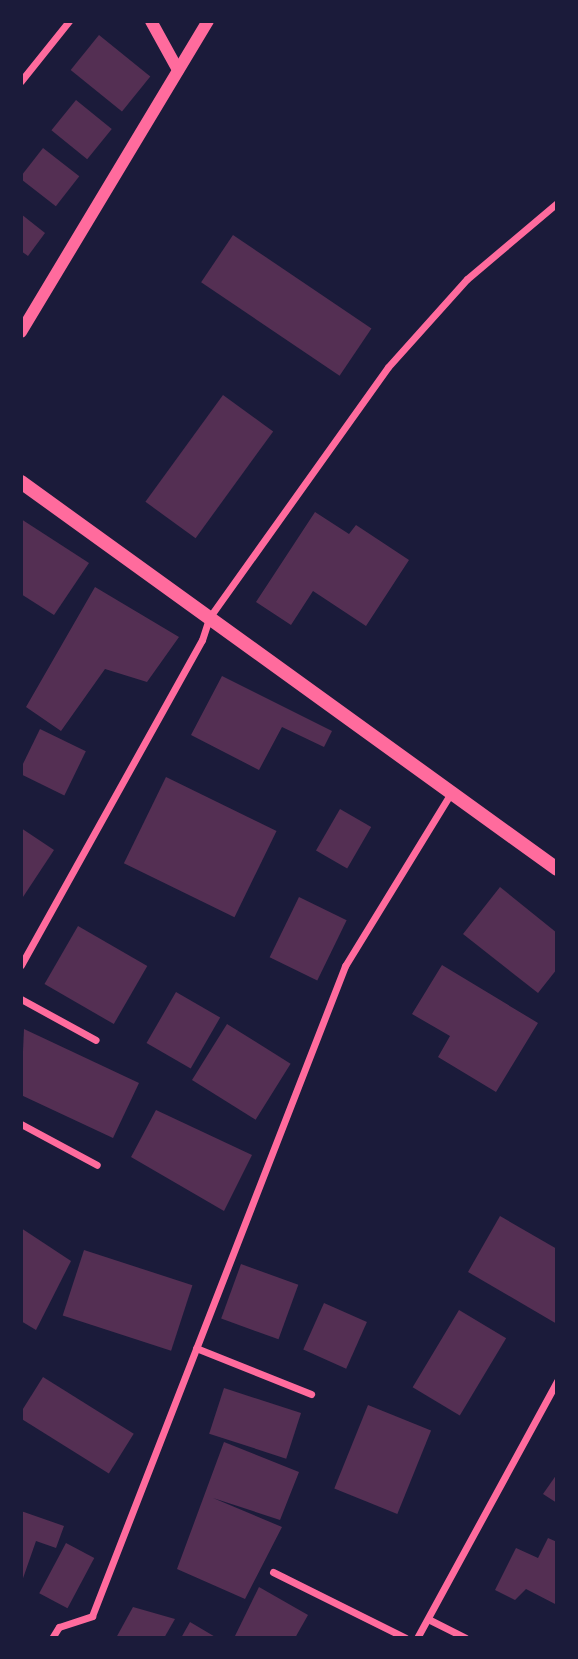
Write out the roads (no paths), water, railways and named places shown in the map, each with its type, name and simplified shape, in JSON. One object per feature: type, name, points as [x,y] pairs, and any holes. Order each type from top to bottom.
[{"type":"main road","points":[[21,482],[557,869]]},
{"type":"street","points":[[21,81],[69,21]]},
{"type":"street","points":[[151,21],[178,70]]},
{"type":"street","points":[[21,332],[208,21]]},
{"type":"street","points":[[21,965],[202,640],[208,618],[388,367],[467,279],[557,203]]},
{"type":"street","points":[[52,1638],[60,1627],[92,1616],[345,966],[452,792]]},
{"type":"street","points":[[21,999],[96,1040]]},
{"type":"street","points":[[21,1124],[97,1165]]},
{"type":"street","points":[[196,1348],[311,1394]]},
{"type":"street","points":[[417,1638],[557,1381]]},
{"type":"street","points":[[273,1572],[406,1638]]},
{"type":"street","points":[[428,1619],[466,1638]]}]
